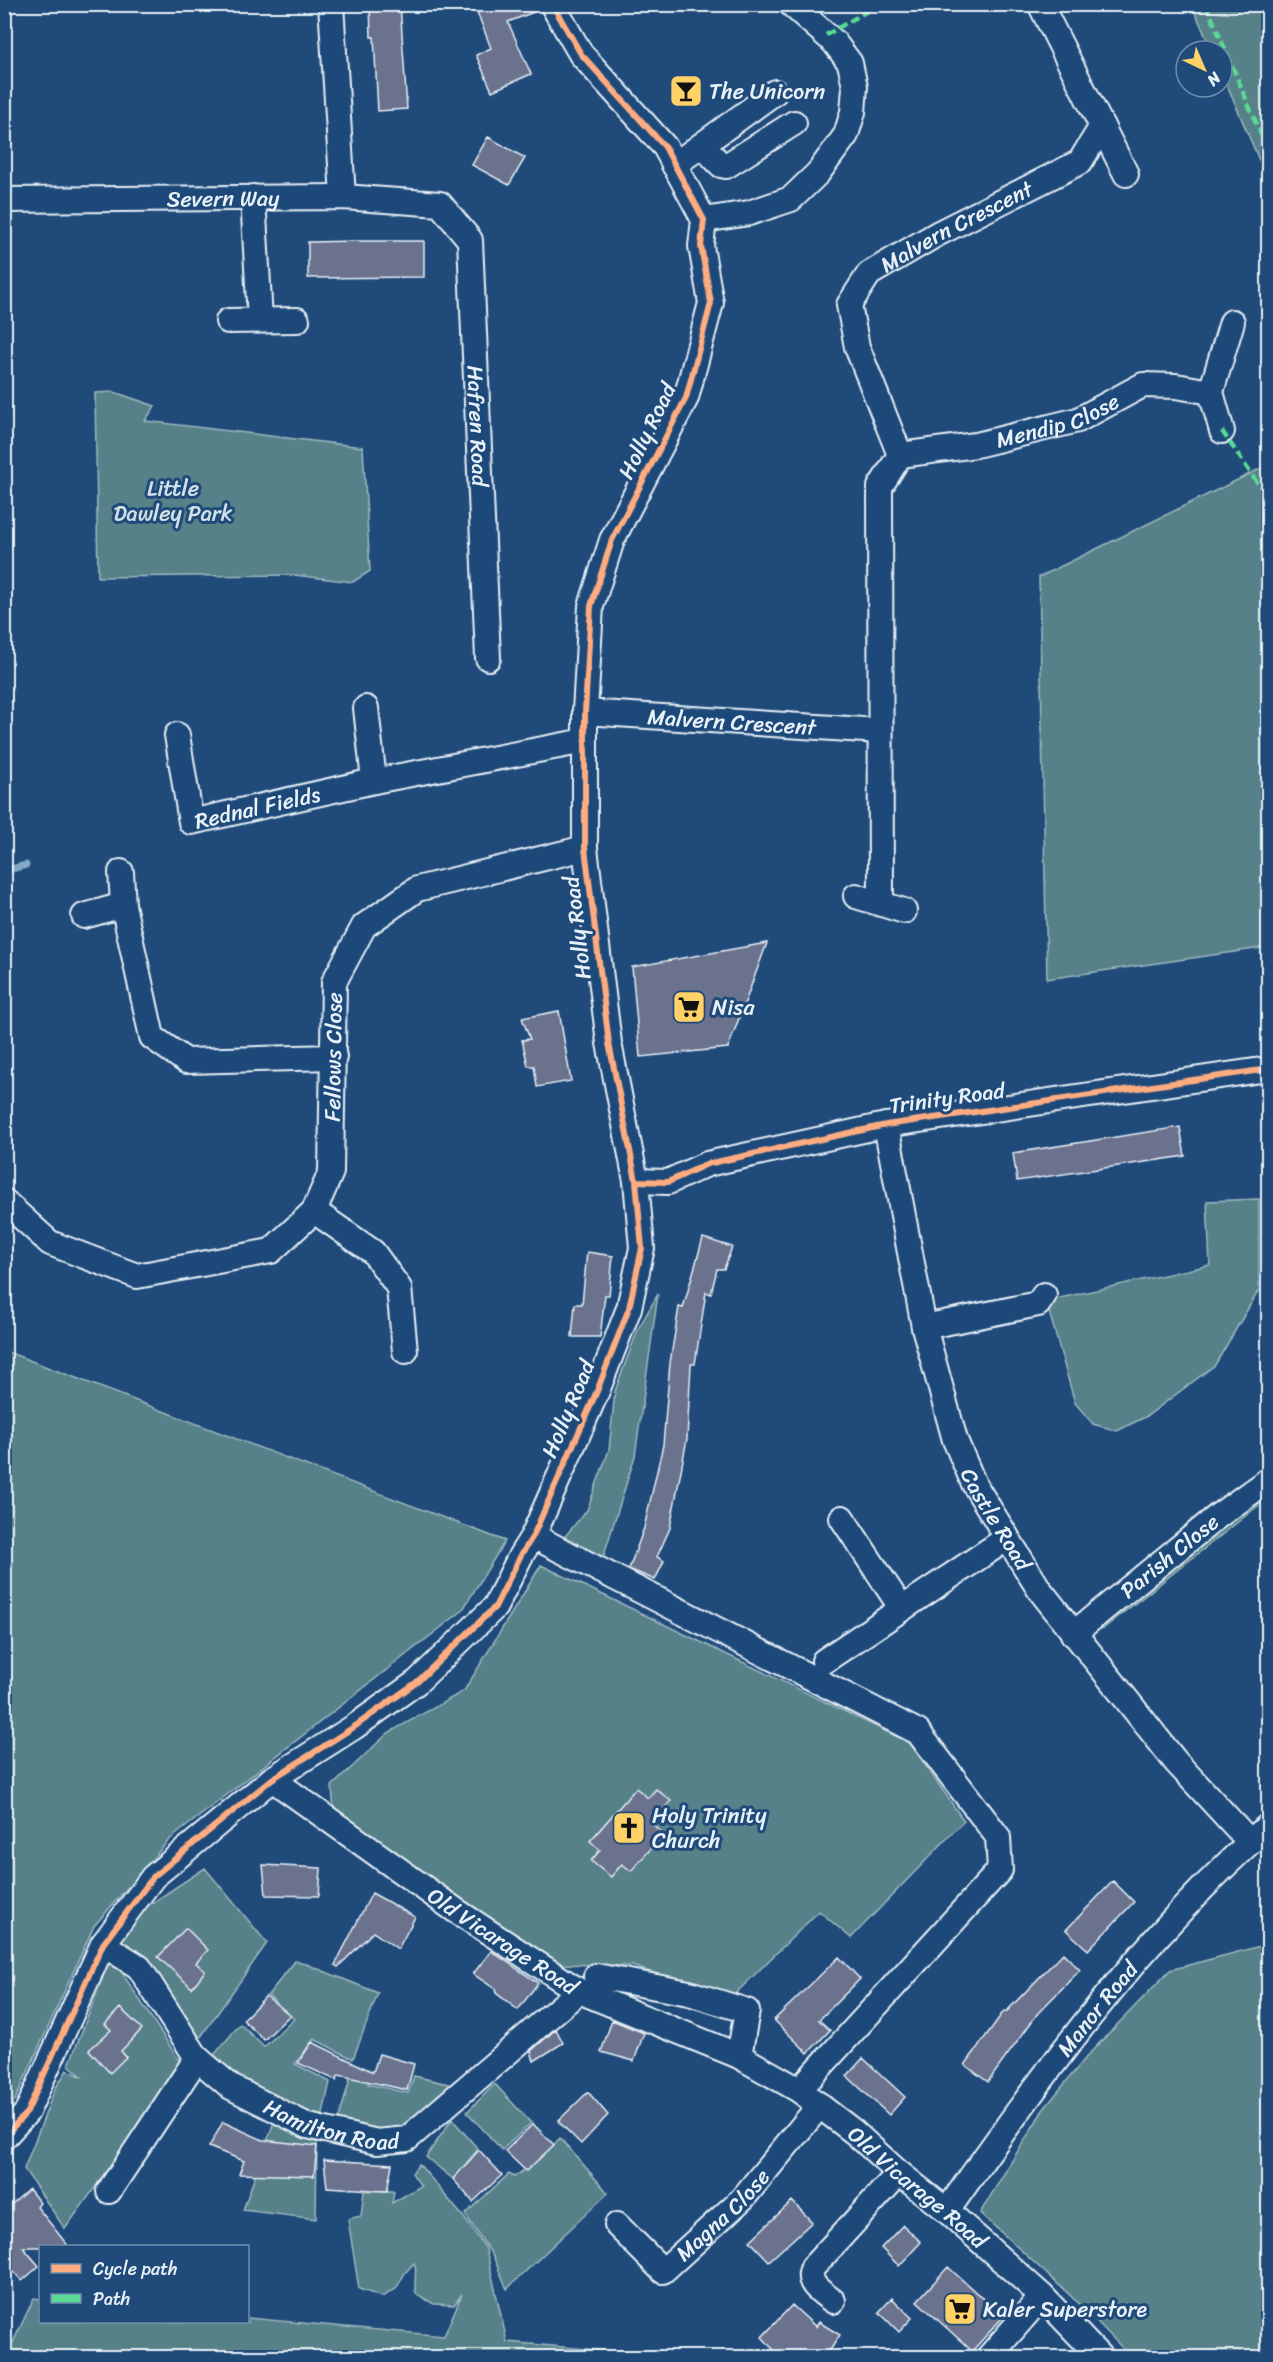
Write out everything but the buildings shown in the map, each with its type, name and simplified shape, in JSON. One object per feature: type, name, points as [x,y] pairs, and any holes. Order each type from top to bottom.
[{"type":"street","points":[[331,4],[343,197]]},
{"type":"street","points":[[552,4],[581,54],[665,147],[704,220],[749,213],[791,199],[818,173],[846,135],[854,112],[855,87],[850,63],[834,42],[791,4]]},
{"type":"street","points":[[1040,4],[1126,174]]},
{"type":"street","points":[[674,165],[775,92]]},
{"type":"street","points":[[702,145],[721,165],[726,166],[794,123]]},
{"type":"street","name":"Malvern Crescent","points":[[900,456],[857,347],[849,305],[869,274],[937,234],[1080,162],[1102,126]]},
{"type":"street","points":[[253,197],[260,320]]},
{"type":"street","name":"Severn Way","points":[[4,200],[343,197],[440,204]]},
{"type":"street","name":"Hafren Road","points":[[440,204],[470,240],[488,658]]},
{"type":"street","name":"Holly Road","points":[[272,1779],[354,1727],[417,1682],[495,1607],[533,1536],[597,1391],[629,1308],[642,1248],[636,1181],[609,1043],[585,848],[585,712],[591,606],[612,540],[686,398],[711,303],[701,246],[704,220]]},
{"type":"street","points":[[228,321],[297,320]]},
{"type":"street","points":[[1222,431],[1211,392],[1232,322]]},
{"type":"street","name":"Mendip Close","points":[[900,456],[976,446],[1078,420],[1143,385],[1176,386],[1211,392]]},
{"type":"street","points":[[881,904],[880,487],[900,456]]},
{"type":"street","points":[[366,708],[374,781]]},
{"type":"street","name":"Malvern Crescent","points":[[585,712],[880,731]]},
{"type":"street","name":"Rednal Fields","points":[[177,735],[191,822],[374,781],[585,741]]},
{"type":"street","name":"Fellows Close","points":[[4,1201],[50,1243],[137,1276],[271,1251],[314,1211],[331,1172],[334,982],[364,926],[417,889],[585,848]]},
{"type":"street","points":[[121,872],[123,905],[152,1037],[186,1061],[334,1058]]},
{"type":"street","points":[[856,896],[904,911]]},
{"type":"street","points":[[84,916],[123,905]]},
{"type":"street","name":"Trinity Road","points":[[636,1181],[668,1182],[707,1164],[886,1125],[1269,1069]]},
{"type":"street","name":"Castle Road","points":[[886,1125],[924,1327],[955,1440],[974,1484],[1006,1539],[1039,1589],[1073,1634],[1176,1762],[1250,1842]]},
{"type":"street","points":[[314,1211],[373,1252],[399,1288],[405,1351]]},
{"type":"street","points":[[924,1327],[1038,1304],[1044,1295]]},
{"type":"street","name":"Parish Close","points":[[1073,1634],[1218,1516],[1269,1480]]},
{"type":"street","points":[[842,1518],[903,1609]]},
{"type":"street","points":[[533,1536],[918,1732],[998,1837],[1000,1870],[799,2090]]},
{"type":"street","points":[[824,1661],[1006,1539]]},
{"type":"street","points":[[4,2137],[27,2112],[104,1944],[153,1877],[272,1779]]},
{"type":"street","name":"Old Vicarage Road","points":[[272,1779],[455,1910],[588,1994],[739,2056],[799,2090],[947,2211],[1042,2296],[1101,2358]]},
{"type":"street","name":"Manor Road","points":[[947,2211],[1033,2089],[1096,2008],[1163,1931],[1250,1842],[1269,1826]]},
{"type":"street","name":"Hamilton Road","points":[[104,1944],[139,1967],[197,2058],[231,2086],[308,2126],[377,2142],[407,2139],[588,1994]]},
{"type":"street","points":[[588,1994],[596,1976],[689,1993],[747,2011],[739,2056]]},
{"type":"street","points":[[109,2191],[197,2058]]},
{"type":"street","name":"Magna Close","points":[[617,2225],[663,2271],[743,2198],[820,2105]]},
{"type":"street","points":[[832,2301],[811,2282],[810,2274],[813,2267],[899,2173]]},
{"type":"street","points":[[988,2358],[1042,2296]]},
{"type":"green space","points":[[1192,5],[1268,5],[1268,181],[1233,99],[1234,39],[1207,39]]},
{"type":"green space","name":"Little Dawley Park","points":[[114,392],[155,406],[145,421],[363,447],[370,571],[353,582],[294,575],[98,577],[95,393]]},
{"type":"green space","points":[[1268,465],[1268,947],[1047,979],[1039,577]]},
{"type":"green space","points":[[1259,1199],[1259,1290],[1215,1365],[1147,1416],[1117,1431],[1093,1424],[1075,1403],[1046,1301],[1210,1265],[1207,1201]]},
{"type":"green space","points":[[658,1294],[635,1456],[602,1561],[556,1547],[587,1510],[609,1450],[615,1391],[638,1329]]},
{"type":"green space","points":[[5,1351],[505,1541],[462,1611],[169,1840],[94,1926],[15,2100],[5,2112]]},
{"type":"green space","points":[[1268,1464],[1268,1498],[1104,1628],[1073,1634],[1144,1576],[1146,1558],[1210,1505]]},
{"type":"green space","points":[[541,1565],[910,1743],[964,1821],[851,1938],[819,1911],[731,1998],[632,1966],[560,1964],[334,1814],[332,1786],[388,1733],[464,1691]]},
{"type":"green space","points":[[205,1868],[267,1943],[198,2041],[116,1945],[126,1920]]},
{"type":"green space","points":[[1268,1944],[1268,2357],[1131,2357],[1085,2309],[980,2213],[1043,2110],[1088,2055],[1170,1970]]},
{"type":"green space","points":[[111,1956],[183,2066],[65,2229],[24,2169],[55,2089],[67,2070],[83,2077],[69,2065]]},
{"type":"green space","points":[[296,1960],[378,1993],[353,2059],[314,2039],[295,2064],[330,2082],[321,2123],[281,2105],[210,2060],[240,2024],[264,2047],[294,2019],[268,1995]]},
{"type":"green space","points":[[353,2068],[371,2072],[368,2084],[408,2093],[414,2076],[452,2085],[409,2124],[376,2139],[336,2129]]},
{"type":"green space","points":[[495,2084],[531,2123],[502,2150],[467,2112]]},
{"type":"green space","points":[[275,2119],[317,2143],[316,2219],[243,2210]]},
{"type":"green space","points":[[452,2119],[478,2149],[453,2179],[426,2157]]},
{"type":"green space","points":[[560,2138],[608,2193],[507,2289],[493,2256],[465,2214],[509,2174],[514,2177],[538,2160]]},
{"type":"green space","points":[[419,2164],[465,2219],[486,2249],[507,2342],[677,2357],[6,2357],[34,2298],[39,2299],[39,2323],[249,2323],[249,2318],[444,2336],[462,2294],[454,2305],[434,2304],[416,2294],[414,2263],[396,2289],[382,2297],[359,2289],[348,2219],[361,2216],[364,2191],[394,2191],[392,2203],[421,2186],[412,2173]]},
{"type":"waterway","points":[[4,871],[26,865]]},
{"type":"marked path","points":[[826,35],[879,4]]},
{"type":"marked path","points":[[1206,4],[1268,151]]},
{"type":"marked path","points":[[1222,431],[1268,497]]},
{"type":"cycle path","points":[[4,2137],[27,2112],[103,1944],[153,1877],[272,1779],[354,1727],[417,1682],[495,1607],[533,1536],[597,1391],[629,1308],[642,1248],[636,1181],[609,1043],[585,848],[585,712],[591,606],[612,540],[686,398],[711,303],[701,246],[704,220],[665,147],[581,54],[552,4]]},
{"type":"cycle path","points":[[636,1181],[668,1182],[707,1164],[886,1125],[1268,1069]]},
{"type":"place","name":"The Unicorn","points":[[686,91]]},
{"type":"place","name":"Nisa","points":[[689,1007]]},
{"type":"place","name":"Holy Trinity Church","points":[[629,1828]]},
{"type":"place","name":"Kaler Superstore","points":[[960,2309]]}]
